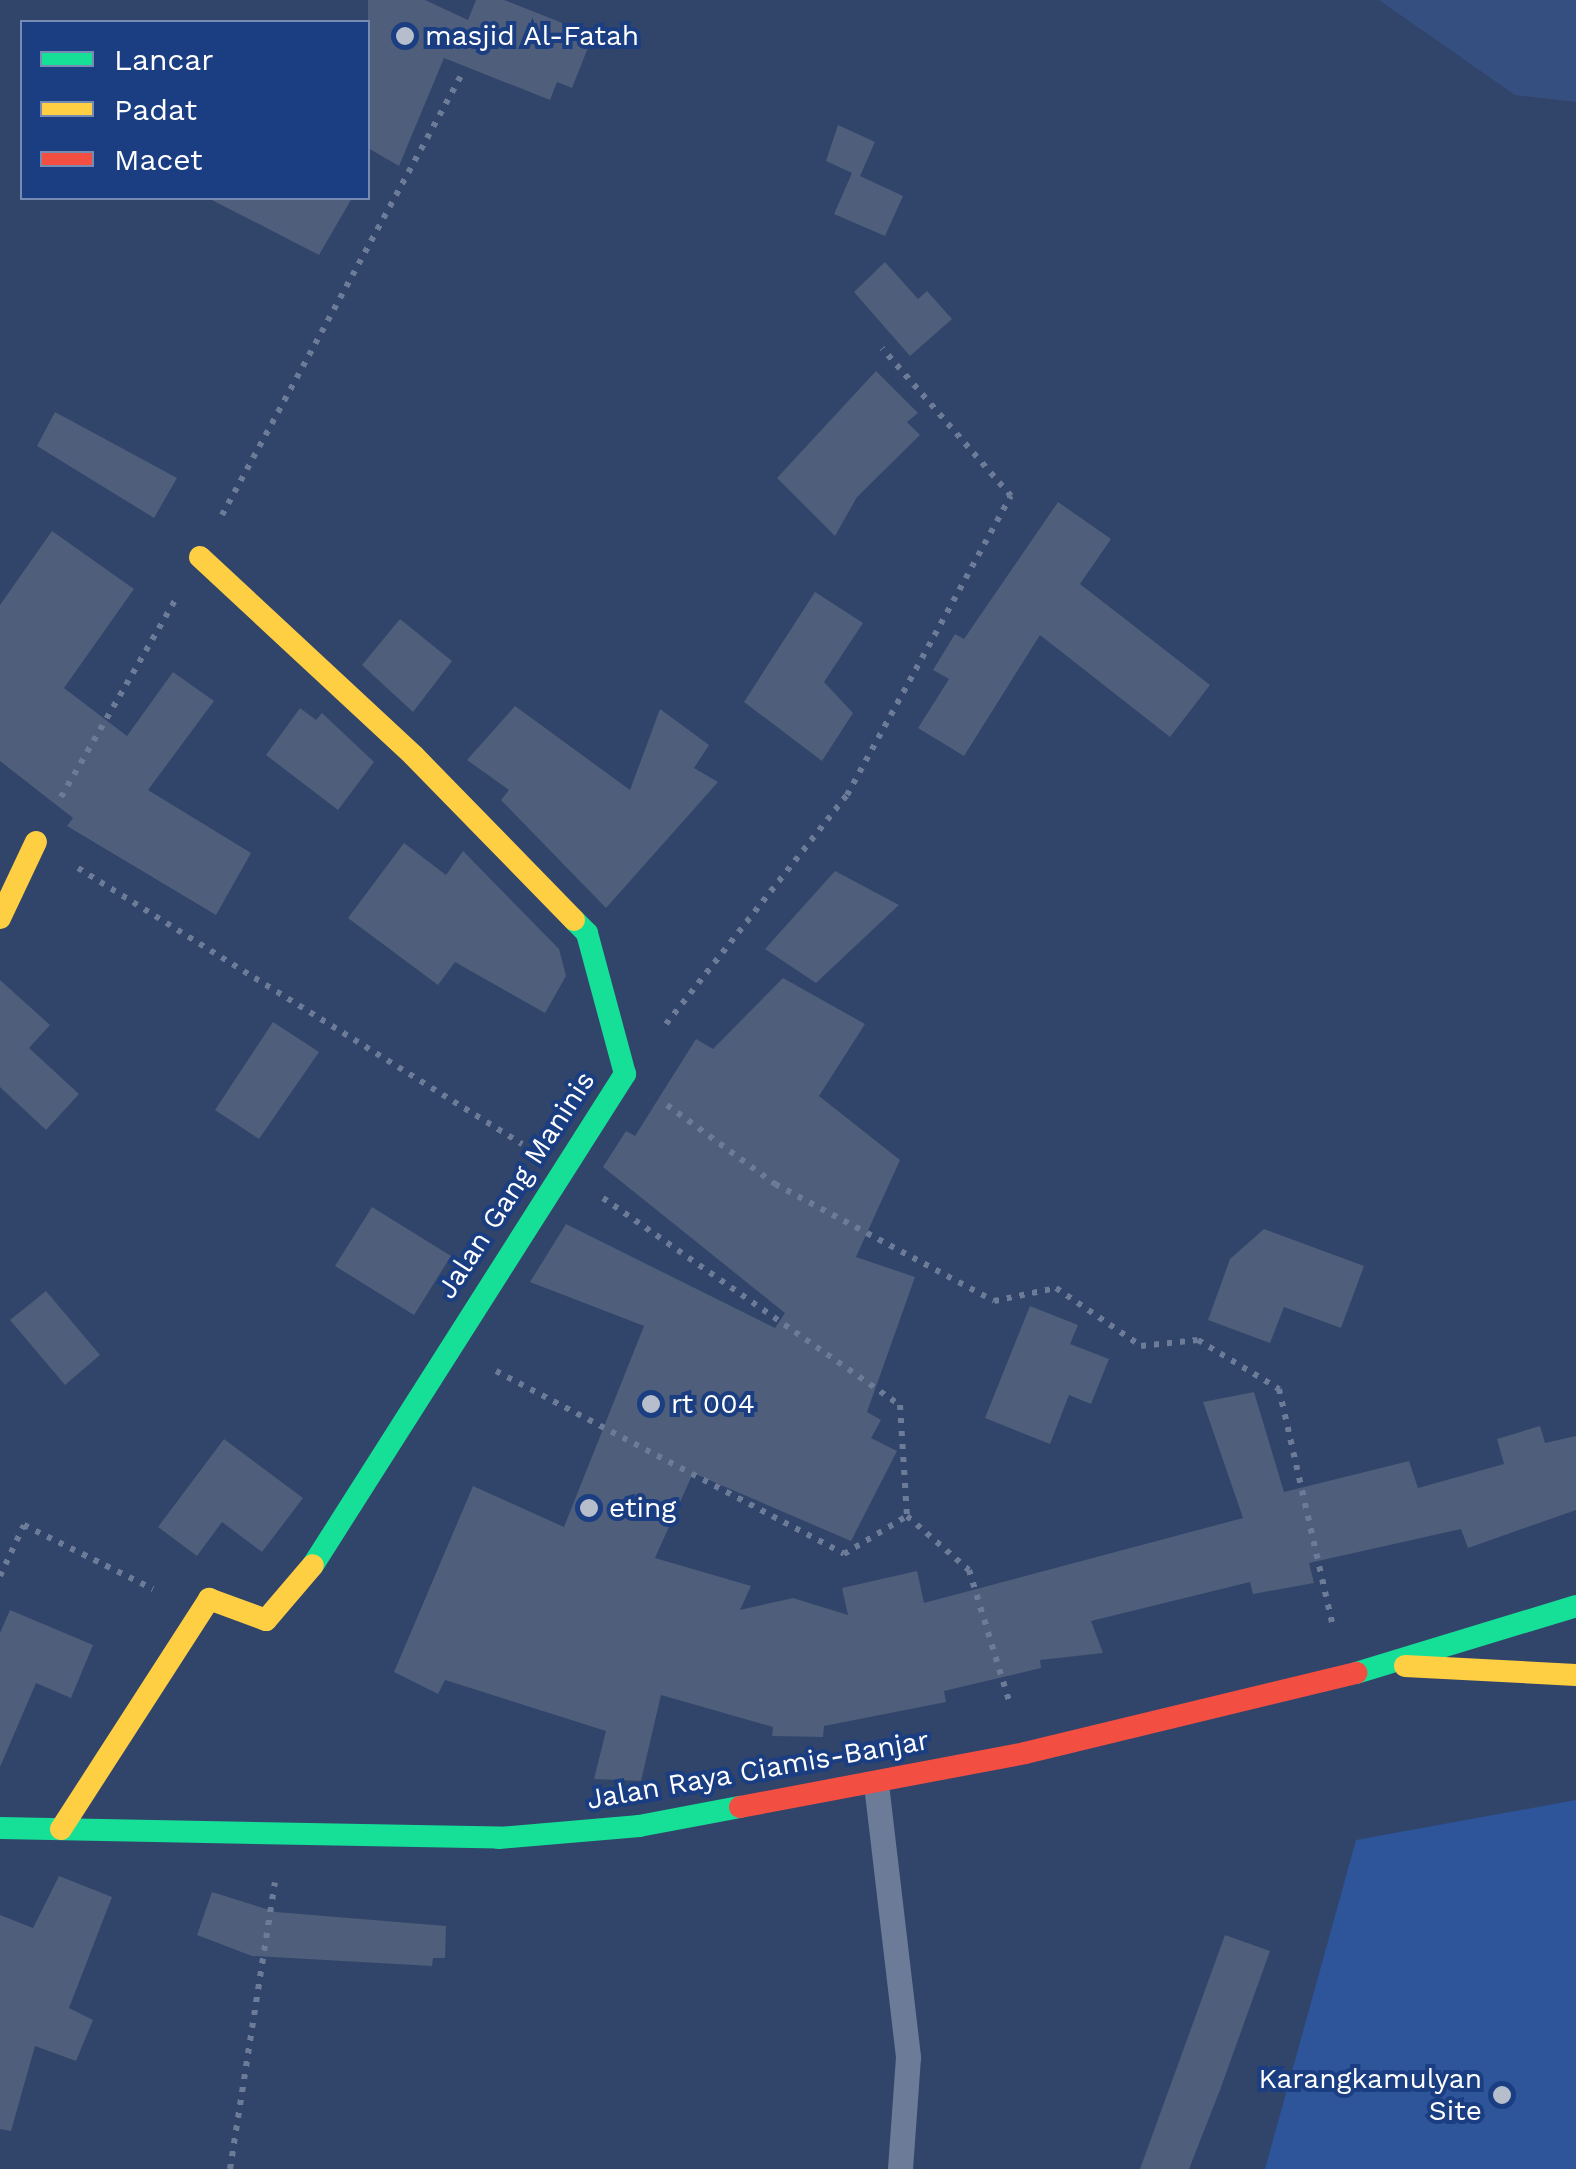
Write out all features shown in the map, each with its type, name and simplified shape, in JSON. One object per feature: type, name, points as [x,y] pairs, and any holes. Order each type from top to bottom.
[{"type":"main road","name":"Jalan Gang Maninis","points":[[199,1612],[214,1596],[266,1620],[277,1615],[448,1343],[625,1074],[587,933],[414,756],[200,557]]},
{"type":"main road","points":[[0,918],[36,842]]},
{"type":"main road","points":[[1394,1664],[1576,1606]]},
{"type":"main road","points":[[61,1829],[199,1612]]},
{"type":"main road","points":[[1394,1664],[1576,1676]]},
{"type":"main road","name":"Jalan Raya Ciamis-Banjar","points":[[0,1828],[498,1838],[640,1826],[1026,1753],[1394,1664]]},
{"type":"lane","points":[[876,1784],[908,2057],[900,2169]]},
{"type":"path","points":[[463,72],[200,557],[36,842],[561,1169],[900,1405],[908,1516],[968,1570],[1026,1753]]},
{"type":"path","points":[[882,348],[1011,496],[846,795],[625,1074],[774,1184],[994,1301],[1056,1288],[1141,1346],[1198,1340],[1279,1389],[1344,1676]]},
{"type":"path","points":[[448,1343],[657,1462],[844,1554],[908,1516]]},
{"type":"path","points":[[0,1576],[24,1525],[199,1612]]},
{"type":"path","points":[[230,2169],[283,1832]]},
{"type":"shaded area","points":[[1379,0],[1576,0],[1576,102],[1515,95]]},
{"type":"shaded area","points":[[1576,1800],[1576,2169],[1265,2169],[1356,1840]]},
{"type":"building","points":[[368,0],[425,0],[468,20],[476,0],[504,0],[593,35],[572,88],[557,82],[550,100],[444,58],[399,166],[370,149]]},
{"type":"building","points":[[838,125],[875,142],[860,176],[903,196],[885,236],[834,214],[852,173],[826,161]]},
{"type":"building","points":[[212,200],[351,200],[319,255]]},
{"type":"building","points":[[885,262],[918,299],[927,291],[952,319],[910,356],[854,292]]},
{"type":"building","points":[[876,371],[918,413],[907,422],[920,435],[857,497],[835,536],[777,478]]},
{"type":"building","points":[[55,412],[177,478],[154,518],[37,446]]},
{"type":"building","points":[[1058,502],[1111,539],[1080,584],[1210,685],[1170,737],[1040,635],[964,756],[918,728],[949,679],[933,670],[955,634],[964,639]]},
{"type":"building","points":[[52,531],[134,589],[64,688],[127,736],[173,672],[214,701],[148,790],[251,853],[216,915],[67,826],[73,818],[0,761],[0,605]]},
{"type":"building","points":[[815,592],[863,623],[824,682],[853,713],[822,761],[744,702]]},
{"type":"building","points":[[400,619],[452,661],[413,712],[362,665]]},
{"type":"building","points":[[515,706],[630,790],[660,709],[709,745],[694,768],[718,782],[606,908],[501,800],[509,790],[467,760]]},
{"type":"building","points":[[300,708],[316,720],[322,713],[374,762],[338,810],[266,755]]},
{"type":"building","points":[[404,843],[446,875],[463,851],[559,949],[566,976],[545,1013],[455,962],[438,985],[348,918]]},
{"type":"building","points":[[835,871],[899,905],[816,983],[765,949]]},
{"type":"building","points":[[783,978],[865,1024],[819,1096],[900,1160],[856,1257],[915,1277],[867,1412],[881,1420],[871,1438],[897,1451],[851,1541],[693,1473],[655,1558],[751,1586],[740,1610],[793,1598],[848,1615],[842,1588],[917,1571],[924,1603],[1243,1518],[1203,1402],[1254,1392],[1284,1492],[1409,1461],[1418,1488],[1504,1464],[1497,1439],[1540,1426],[1545,1443],[1576,1436],[1576,1510],[1468,1548],[1461,1529],[1309,1563],[1314,1583],[1253,1594],[1250,1582],[1091,1621],[1103,1653],[1040,1660],[1041,1668],[944,1691],[946,1702],[824,1726],[823,1737],[772,1736],[773,1727],[661,1695],[641,1781],[594,1779],[606,1731],[445,1680],[438,1694],[394,1672],[473,1486],[564,1527],[644,1326],[530,1282],[566,1224],[775,1328],[785,1313],[603,1167],[626,1131],[635,1136],[696,1039],[713,1049]]},
{"type":"building","points":[[0,980],[50,1025],[29,1048],[79,1094],[46,1130],[0,1087]]},
{"type":"building","points":[[273,1022],[319,1052],[259,1139],[215,1110]]},
{"type":"building","points":[[372,1207],[451,1256],[414,1315],[335,1266]]},
{"type":"building","points":[[1264,1229],[1364,1266],[1341,1328],[1284,1307],[1270,1343],[1208,1320],[1230,1259]]},
{"type":"building","points":[[46,1291],[100,1355],[65,1385],[10,1320]]},
{"type":"building","points":[[1030,1306],[1078,1325],[1070,1344],[1109,1359],[1091,1404],[1069,1395],[1050,1444],[985,1418]]},
{"type":"building","points":[[224,1439],[303,1498],[262,1552],[222,1522],[197,1556],[158,1527]]},
{"type":"building","points":[[10,1610],[93,1645],[71,1698],[36,1683],[0,1767],[0,1633]]},
{"type":"building","points":[[59,1876],[112,1897],[69,2008],[93,2020],[76,2061],[35,2046],[11,2131],[0,2129],[0,1915],[33,1928]]},
{"type":"building","points":[[212,1892],[276,1912],[446,1926],[445,1958],[433,1958],[432,1966],[252,1956],[197,1935]]},
{"type":"building","points":[[1225,1935],[1270,1951],[1220,2090],[1189,2169],[1140,2169]]},
{"type":"traffic: fast","points":[[313,1565],[625,1074],[587,933],[574,920]]},
{"type":"traffic: fast","points":[[1356,1673],[1576,1606]]},
{"type":"traffic: fast","points":[[0,1828],[499,1838],[639,1826],[740,1807]]},
{"type":"traffic: slow","points":[[200,557],[414,756],[574,920]]},
{"type":"traffic: slow","points":[[0,918],[36,842]]},
{"type":"traffic: slow","points":[[61,1829],[209,1599],[266,1620],[313,1565]]},
{"type":"traffic: slow","points":[[1405,1666],[1576,1675]]},
{"type":"traffic: jam","points":[[740,1807],[1025,1753],[1356,1673]]},
{"type":"place","name":"masjid Al-Fatah","points":[[405,36]]},
{"type":"place","name":"rt 004","points":[[651,1404]]},
{"type":"place","name":"eting","points":[[589,1508]]},
{"type":"place","name":"Karangkamulyan Site","points":[[1502,2095]]}]
